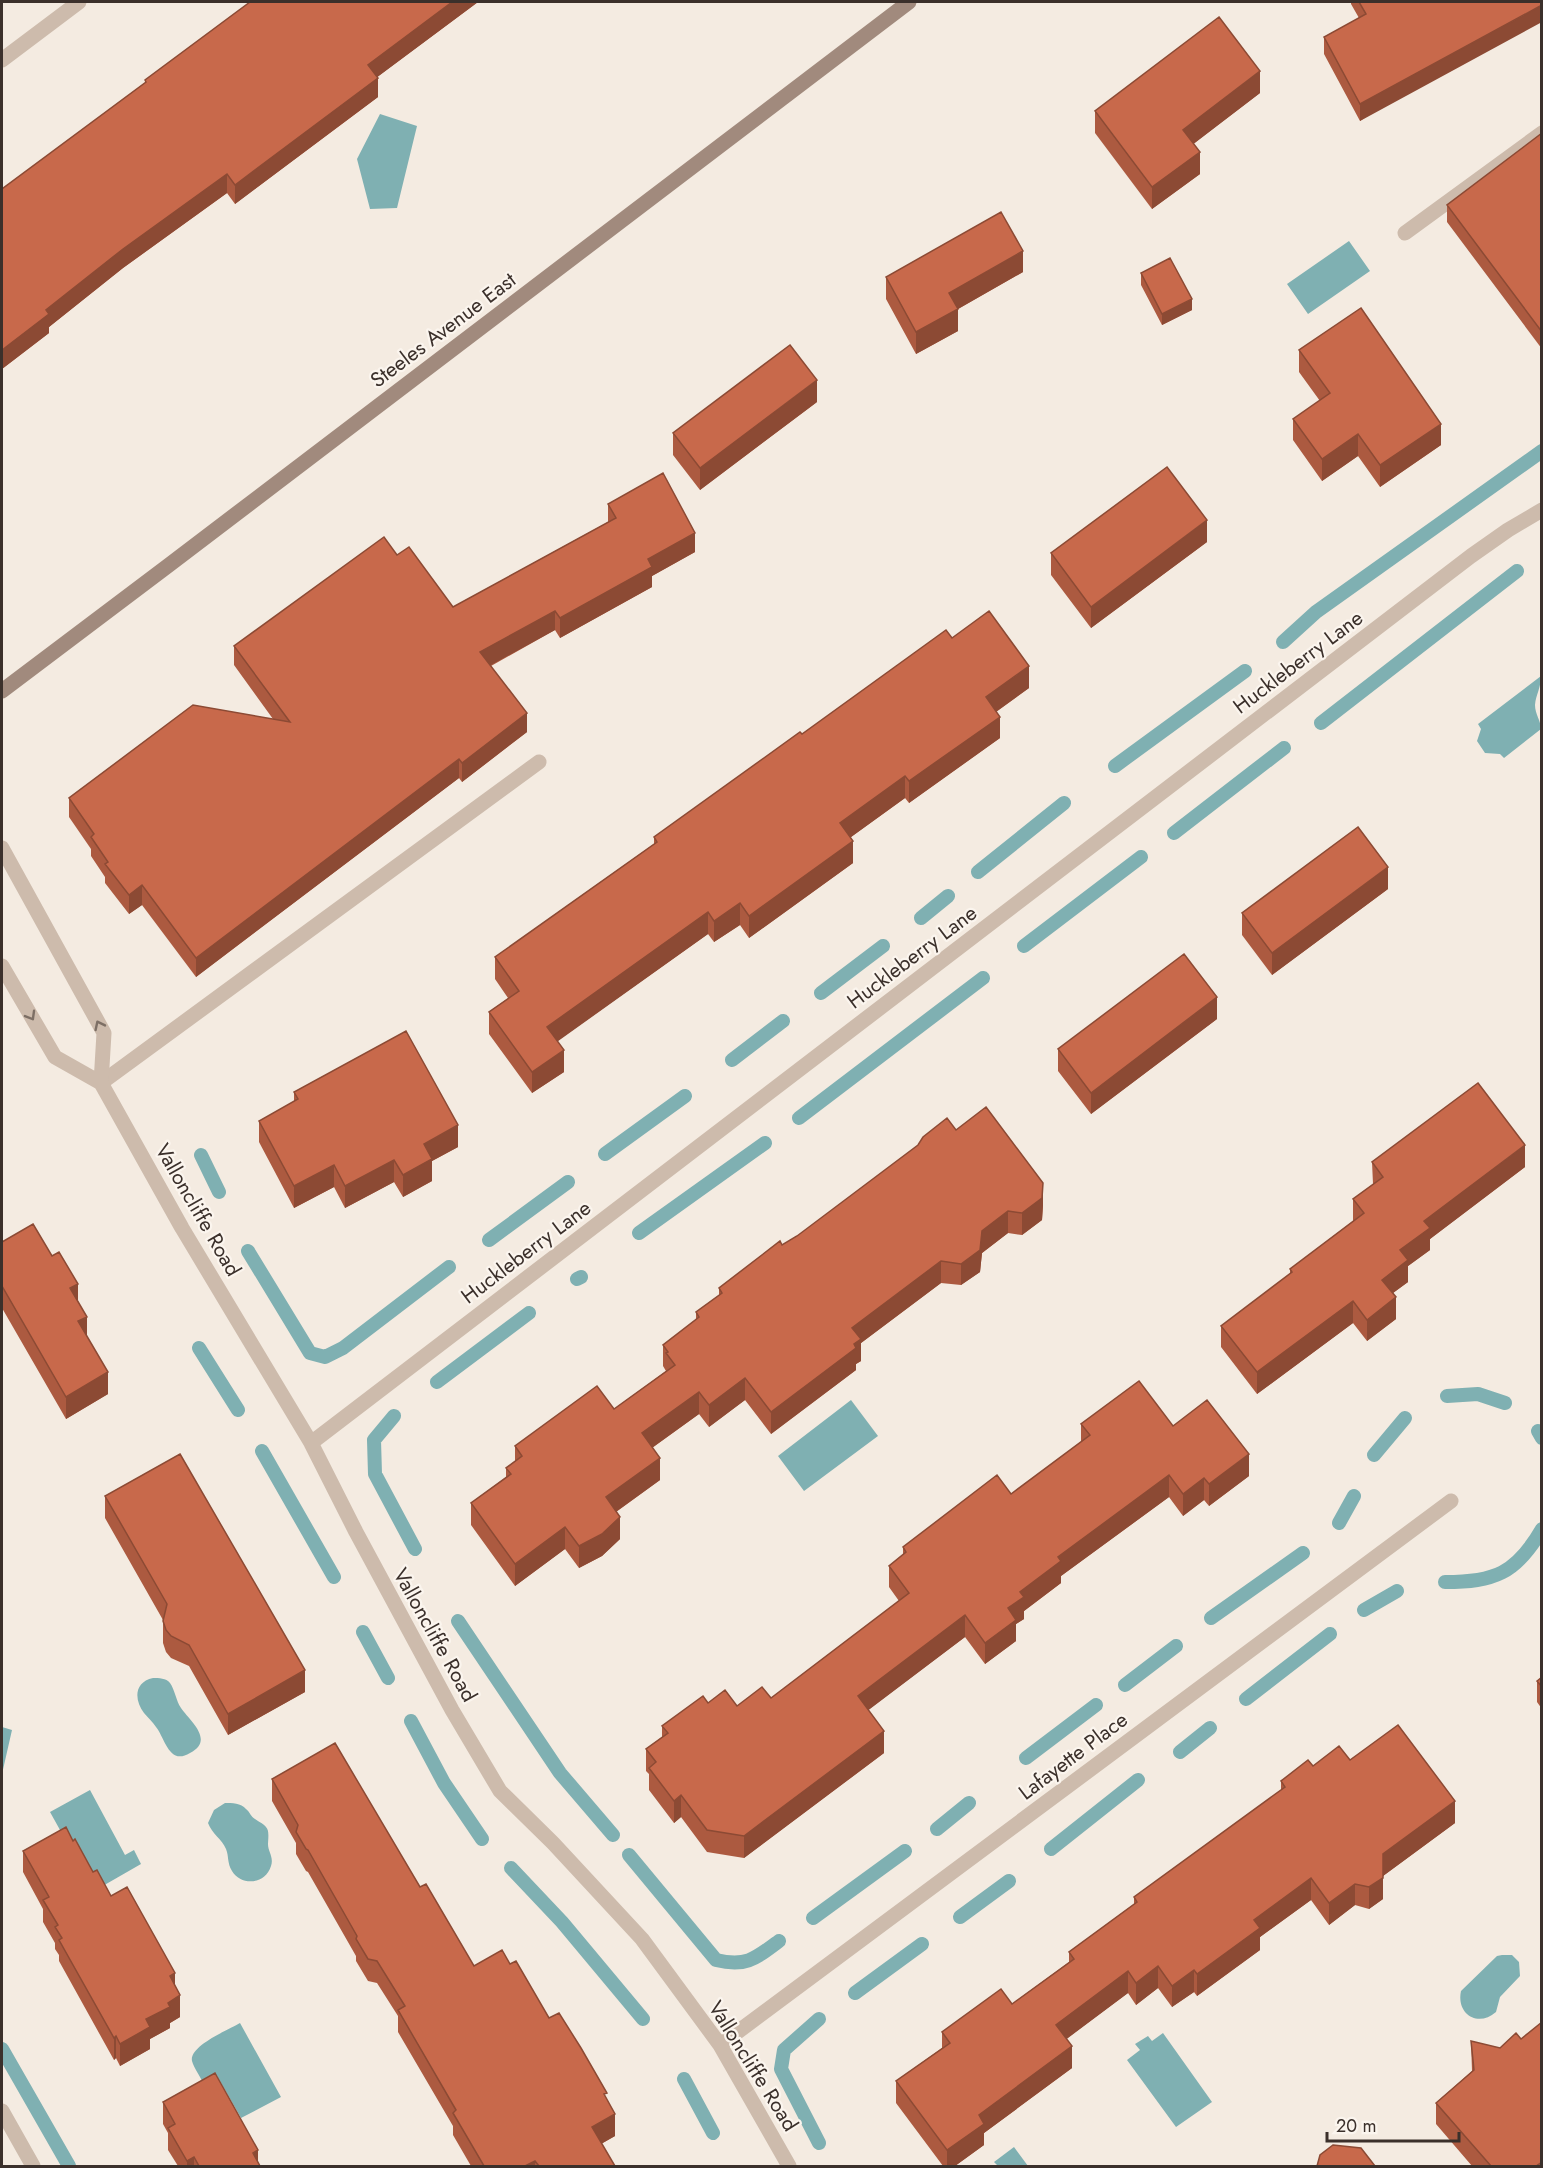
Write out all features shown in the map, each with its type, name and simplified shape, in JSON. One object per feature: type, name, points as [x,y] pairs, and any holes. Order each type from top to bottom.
[{"type":"main road","name":"Steeles Avenue East","points":[[2,691],[909,2]]},
{"type":"street","points":[[2,60],[79,2]]},
{"type":"street","points":[[1405,233],[1542,133]]},
{"type":"street","name":"Huckleberry Lane","points":[[311,1443],[1471,556],[1542,510]]},
{"type":"street","points":[[101,1083],[539,762]]},
{"type":"street","points":[[2,848],[104,1033],[101,1083]]},
{"type":"street","points":[[2,966],[55,1057],[101,1083]]},
{"type":"street","name":"Valloncliffe Road","points":[[101,1083],[182,1228],[311,1443],[446,1700],[500,1791],[553,1843],[642,1939],[720,2045],[789,2166]]},
{"type":"street","name":"Lafayette Place","points":[[720,2045],[1451,1501]]},
{"type":"street","points":[[2,2111],[33,2166]]},
{"type":"water","points":[[380,114],[417,126],[397,208],[370,209],[357,159]]},
{"type":"water","points":[[1349,241],[1370,271],[1308,314],[1287,284]]},
{"type":"water","points":[[1541,676],[1535,705],[1541,729],[1504,758],[1500,754],[1485,753],[1477,741],[1481,729],[1478,724]]},
{"type":"water","points":[[851,1400],[878,1436],[804,1491],[778,1456]]},
{"type":"water","points":[[153,1678],[164,1679],[170,1683],[179,1705],[201,1736],[197,1748],[190,1753],[177,1756],[172,1753],[155,1725],[141,1708],[137,1697],[139,1687]]},
{"type":"water","points":[[2,1727],[12,1730],[2,1774]]},
{"type":"water","points":[[90,1790],[125,1855],[134,1850],[141,1864],[94,1891],[50,1812]]},
{"type":"water","points":[[225,1803],[242,1806],[267,1829],[272,1863],[264,1877],[258,1880],[247,1881],[236,1876],[230,1868],[224,1845],[208,1823],[214,1810]]},
{"type":"water","points":[[1512,1955],[1519,1962],[1520,1976],[1500,1997],[1496,2012],[1482,2019],[1470,2016],[1462,2006],[1461,1991],[1497,1956]]},
{"type":"water","points":[[240,2023],[281,2097],[241,2118],[217,2076],[203,2083],[192,2061],[193,2055],[203,2044]]},
{"type":"water","points":[[1163,2033],[1212,2102],[1176,2127],[1127,2060],[1140,2050],[1135,2044],[1148,2036],[1152,2041]]},
{"type":"water","points":[[1014,2147],[1028,2166],[998,2166],[994,2162]]},
{"type":"building","points":[[250,2],[452,2],[368,65],[378,78],[235,185],[227,174],[123,249],[46,310],[49,314],[2,350],[2,189]]},
{"type":"building","points":[[1359,2],[1542,2],[1542,5],[1360,104],[1324,37],[1366,14]]},
{"type":"building","points":[[1219,17],[1260,71],[1183,130],[1200,152],[1152,187],[1095,111]]},
{"type":"building","points":[[1542,133],[1542,332],[1447,205]]},
{"type":"building","points":[[1001,212],[1023,251],[949,293],[958,309],[916,332],[886,277]]},
{"type":"building","points":[[1170,258],[1192,299],[1162,314],[1141,273]]},
{"type":"building","points":[[1361,308],[1441,424],[1380,465],[1358,434],[1322,459],[1293,419],[1330,393],[1299,350]]},
{"type":"building","points":[[790,345],[817,380],[700,468],[673,433]]},
{"type":"building","points":[[1167,467],[1207,520],[1091,607],[1051,553]]},
{"type":"building","points":[[663,473],[695,533],[648,559],[652,567],[560,618],[555,611],[480,652],[527,713],[462,763],[459,759],[196,958],[142,885],[129,895],[105,864],[108,862],[91,837],[94,834],[69,798],[193,705],[290,722],[234,646],[384,537],[397,555],[409,547],[453,607],[616,518],[608,504]]},
{"type":"building","points":[[989,611],[1029,666],[986,697],[1000,717],[909,781],[905,776],[840,823],[853,841],[749,916],[740,903],[714,921],[708,912],[547,1027],[564,1050],[532,1072],[489,1012],[519,991],[495,957],[657,842],[654,837],[800,732],[802,734],[946,630],[952,638]]},
{"type":"building","points":[[1358,827],[1388,867],[1272,953],[1242,913]]},
{"type":"building","points":[[1184,954],[1217,997],[1091,1093],[1058,1049]]},
{"type":"building","points":[[406,1031],[458,1125],[424,1144],[432,1159],[403,1175],[394,1160],[345,1186],[334,1165],[294,1186],[259,1121],[298,1099],[294,1092]]},
{"type":"building","points":[[1478,1083],[1525,1145],[1424,1221],[1430,1228],[1400,1250],[1408,1260],[1382,1280],[1396,1297],[1367,1320],[1353,1301],[1257,1372],[1221,1326],[1292,1272],[1290,1269],[1364,1213],[1353,1199],[1383,1177],[1372,1162]]},
{"type":"building","points":[[986,1107],[1043,1183],[1042,1198],[1022,1213],[1008,1211],[982,1231],[980,1250],[961,1264],[941,1261],[852,1328],[861,1339],[854,1344],[856,1348],[771,1412],[745,1378],[709,1405],[699,1392],[642,1433],[660,1458],[606,1497],[620,1517],[602,1534],[579,1546],[565,1527],[515,1564],[471,1503],[511,1474],[506,1468],[522,1456],[515,1446],[597,1386],[614,1409],[675,1365],[663,1345],[699,1317],[696,1312],[722,1293],[719,1288],[780,1241],[782,1245],[797,1236],[918,1145],[923,1137],[947,1118],[956,1130]]},
{"type":"building","points":[[33,1224],[52,1256],[59,1252],[78,1284],[70,1288],[87,1317],[78,1321],[108,1372],[66,1397],[2,1286],[2,1242]]},
{"type":"building","points":[[1139,1381],[1173,1426],[1207,1400],[1249,1454],[1209,1484],[1204,1478],[1183,1494],[1169,1475],[1058,1557],[1061,1561],[1020,1592],[1024,1597],[1008,1608],[1016,1620],[985,1643],[965,1615],[858,1696],[884,1731],[744,1836],[707,1830],[681,1795],[674,1801],[649,1768],[656,1762],[646,1749],[668,1733],[662,1726],[703,1696],[708,1703],[725,1690],[737,1706],[762,1687],[771,1698],[909,1593],[889,1566],[906,1552],[903,1547],[997,1475],[1011,1494],[1090,1435],[1081,1424]]},
{"type":"building","points":[[180,1454],[305,1670],[228,1714],[189,1645],[171,1636],[166,1630],[163,1621],[167,1604],[105,1496]]},
{"type":"building","points":[[1542,1677],[1542,1687],[1537,1681]]},
{"type":"building","points":[[1398,1725],[1455,1801],[1383,1854],[1383,1878],[1369,1887],[1355,1884],[1329,1903],[1311,1878],[1254,1920],[1260,1928],[1197,1974],[1194,1970],[1172,1986],[1158,1966],[1136,1983],[1128,1971],[1056,2025],[1072,2046],[979,2115],[984,2124],[947,2150],[896,2081],[950,2043],[942,2032],[1001,1989],[1012,2004],[1074,1959],[1069,1952],[1137,1902],[1134,1897],[1285,1787],[1281,1781],[1308,1760],[1313,1766],[1339,1746],[1350,1760]]},
{"type":"building","points":[[335,1743],[420,1887],[426,1884],[474,1966],[502,1950],[510,1964],[516,1961],[549,2018],[559,2013],[607,2093],[604,2094],[615,2114],[592,2127],[615,2166],[539,2166],[535,2161],[525,2166],[484,2166],[453,2113],[456,2110],[398,2010],[405,2006],[377,1961],[368,1959],[356,1939],[357,1936],[296,1832],[298,1825],[272,1779]]},
{"type":"building","points":[[66,1827],[93,1872],[97,1870],[111,1896],[127,1887],[175,1973],[170,1976],[180,1995],[168,2003],[170,2007],[146,2019],[150,2027],[120,2044],[116,2036],[114,2038],[59,1940],[62,1938],[55,1927],[58,1925],[43,1900],[49,1897],[23,1851]]},
{"type":"building","points":[[1542,2022],[1542,2162],[1536,2166],[1491,2166],[1436,2103],[1474,2070],[1471,2041],[1500,2048],[1516,2033],[1521,2039]]},
{"type":"building","points":[[215,2073],[258,2150],[253,2153],[260,2166],[199,2166],[194,2157],[187,2161],[168,2128],[175,2124],[163,2102]]},
{"type":"building","points":[[1333,2145],[1361,2148],[1375,2166],[1317,2166],[1320,2155]]},
{"type":"waterway","points":[[1283,642],[1316,612],[1542,451]]},
{"type":"waterway","points":[[1321,723],[1517,571]]},
{"type":"waterway","points":[[1115,766],[1245,671]]},
{"type":"waterway","points":[[1174,833],[1284,748]]},
{"type":"waterway","points":[[978,872],[1064,803]]},
{"type":"waterway","points":[[1024,946],[1141,857]]},
{"type":"waterway","points":[[921,918],[948,896]]},
{"type":"waterway","points":[[821,993],[883,946]]},
{"type":"waterway","points":[[799,1118],[983,978]]},
{"type":"waterway","points":[[732,1060],[783,1021]]},
{"type":"waterway","points":[[605,1154],[685,1096]]},
{"type":"waterway","points":[[639,1233],[765,1143]]},
{"type":"waterway","points":[[201,1155],[219,1192]]},
{"type":"waterway","points":[[489,1240],[568,1182]]},
{"type":"waterway","points":[[248,1251],[310,1353],[325,1357],[343,1348],[449,1267]]},
{"type":"waterway","points":[[577,1279],[581,1277]]},
{"type":"waterway","points":[[437,1382],[529,1313]]},
{"type":"waterway","points":[[199,1348],[238,1410]]},
{"type":"waterway","points":[[1447,1396],[1478,1394],[1505,1403]]},
{"type":"waterway","points":[[394,1416],[374,1440],[375,1474],[415,1549]]},
{"type":"waterway","points":[[1374,1455],[1405,1418]]},
{"type":"waterway","points":[[1538,1431],[1542,1438]]},
{"type":"waterway","points":[[262,1451],[334,1577]]},
{"type":"waterway","points":[[1339,1523],[1354,1496]]},
{"type":"waterway","points":[[1445,1582],[1462,1582],[1490,1577],[1513,1566],[1542,1529]]},
{"type":"waterway","points":[[1211,1618],[1303,1553]]},
{"type":"waterway","points":[[1364,1610],[1397,1591]]},
{"type":"waterway","points":[[458,1621],[560,1773],[613,1835]]},
{"type":"waterway","points":[[363,1632],[388,1678]]},
{"type":"waterway","points":[[1246,1699],[1330,1634]]},
{"type":"waterway","points":[[1125,1685],[1176,1646]]},
{"type":"waterway","points":[[1026,1758],[1096,1705]]},
{"type":"waterway","points":[[411,1721],[444,1783],[482,1839]]},
{"type":"waterway","points":[[1180,1752],[1210,1728]]},
{"type":"waterway","points":[[1051,1849],[1138,1780]]},
{"type":"waterway","points":[[937,1829],[969,1803]]},
{"type":"waterway","points":[[813,1918],[905,1851]]},
{"type":"waterway","points":[[629,1855],[716,1960],[735,1963],[750,1960],[779,1941]]},
{"type":"waterway","points":[[511,1868],[562,1922],[643,2019]]},
{"type":"waterway","points":[[960,1917],[1009,1881]]},
{"type":"waterway","points":[[855,1993],[922,1944]]},
{"type":"waterway","points":[[819,2019],[784,2050],[781,2069],[819,2143]]},
{"type":"waterway","points":[[2,2049],[69,2166]]},
{"type":"waterway","points":[[684,2079],[713,2133]]}]
